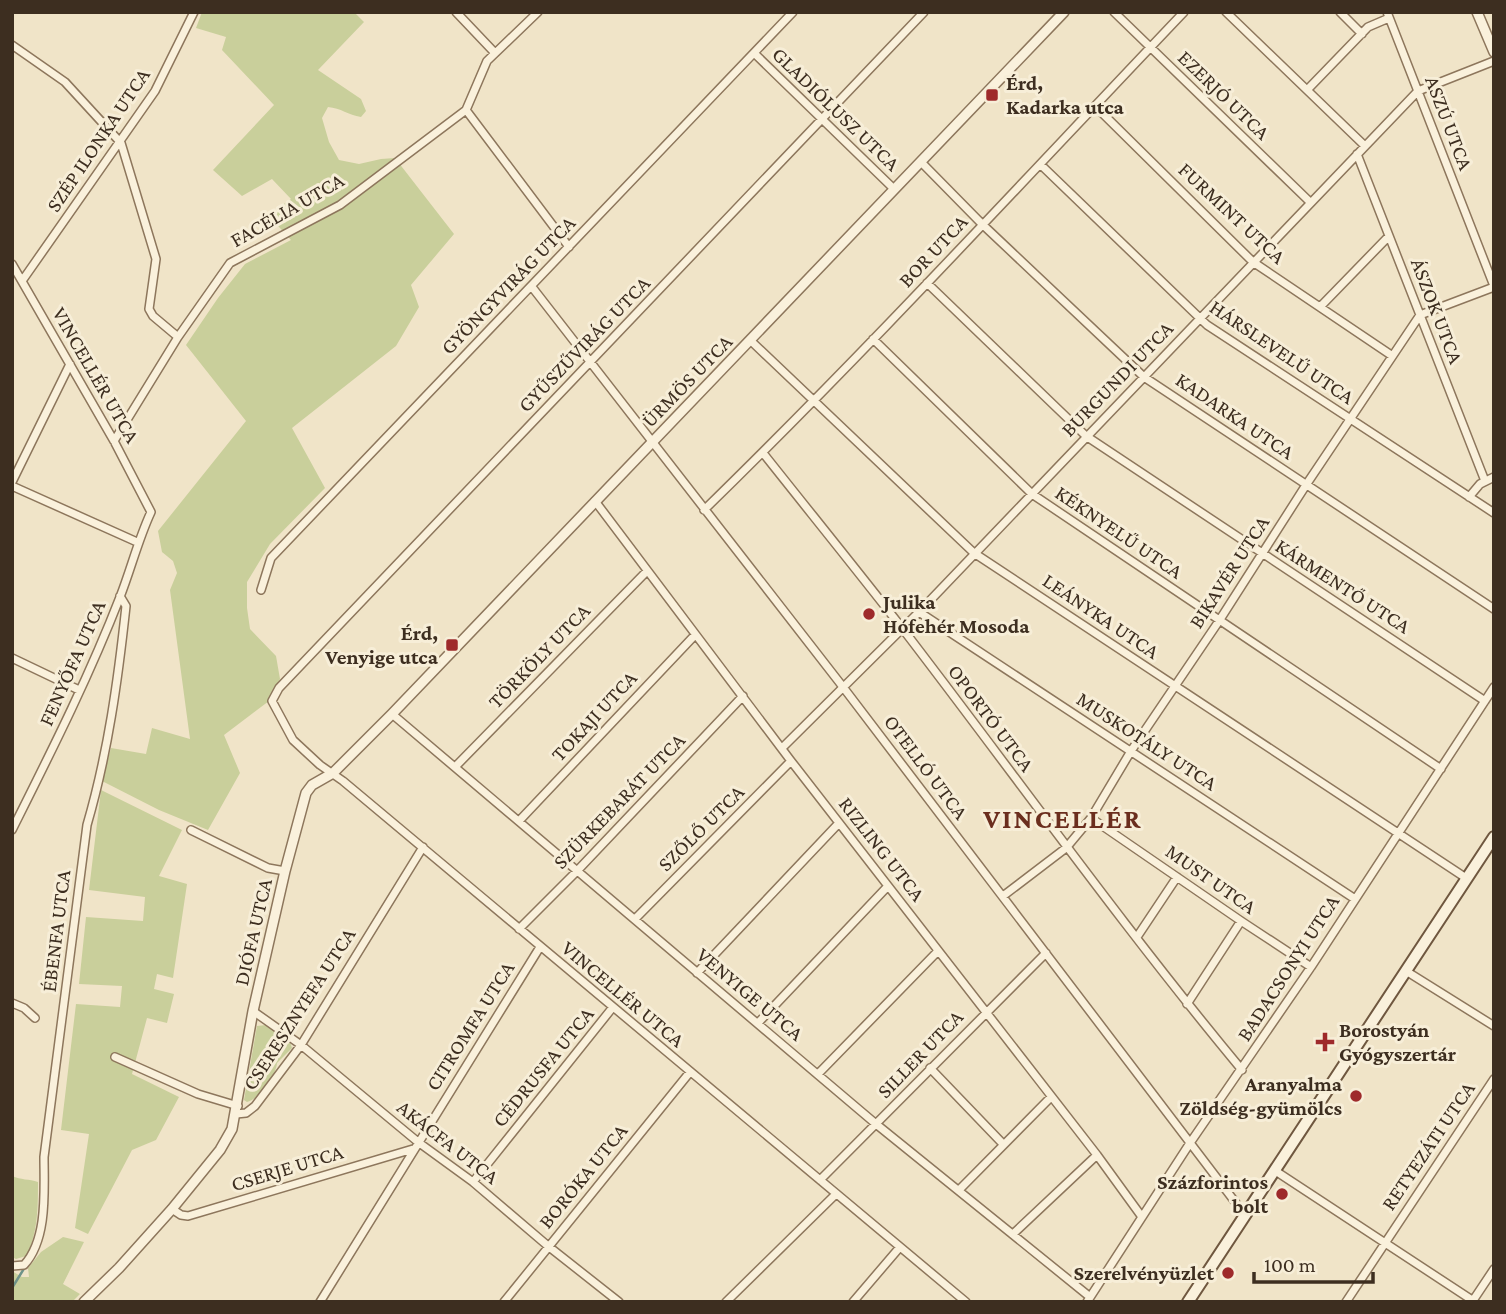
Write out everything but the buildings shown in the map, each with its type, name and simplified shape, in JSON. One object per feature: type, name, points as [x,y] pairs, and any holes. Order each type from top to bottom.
[{"type":"main road","points":[[1188,1302],[1494,837]]},
{"type":"street","name":"SZÉP ILONKA UTCA","points":[[22,281],[155,92],[194,12]]},
{"type":"street","points":[[456,12],[494,52]]},
{"type":"street","name":"FACÉLIA UTCA","points":[[114,441],[178,337],[230,263],[340,205],[466,110],[487,61],[538,12]]},
{"type":"street","name":"GYÖNGYVIRÁG UTCA","points":[[261,590],[271,558],[793,12]]},
{"type":"street","name":"GYŰSZŰVIRÁG UTCA","points":[[272,701],[278,688],[924,12]]},
{"type":"street","name":"ÜRMÖS UTCA","points":[[333,773],[1065,12]]},
{"type":"street","name":"EZERJÓ UTCA","points":[[1114,12],[1310,202]]},
{"type":"street","name":"BOR UTCA","points":[[704,510],[927,284],[1184,12]]},
{"type":"street","points":[[1226,12],[1365,146]]},
{"type":"street","points":[[1340,12],[1362,34]]},
{"type":"street","points":[[1477,12],[1494,52]]},
{"type":"street","points":[[1308,89],[1362,34],[1388,15]]},
{"type":"street","name":"ASZÚ UTCA","points":[[1388,15],[1494,287]]},
{"type":"street","points":[[12,45],[65,82],[121,143],[156,259],[150,313],[178,337]]},
{"type":"street","name":"GLADIÓLUSZ UTCA","points":[[754,53],[894,189]]},
{"type":"street","name":"BURGUNDI UTCA","points":[[782,748],[919,612],[1418,91],[1494,61]]},
{"type":"street","name":"FURMINT UTCA","points":[[1095,106],[1253,262],[1391,355]]},
{"type":"street","points":[[466,110],[569,247]]},
{"type":"street","name":"ÁSZOK UTCA","points":[[1357,154],[1485,481]]},
{"type":"street","name":"KADARKA UTCA","points":[[921,162],[982,224],[1144,377],[1494,609]]},
{"type":"street","name":"HÁRSLEVELŰ UTCA","points":[[1041,165],[1207,325],[1494,513]]},
{"type":"street","points":[[1320,307],[1389,236]]},
{"type":"street","name":"VINCELLÉR UTCA","points":[[12,264],[149,505]]},
{"type":"street","name":"KÁRMENTŐ UTCA","points":[[927,284],[1086,436],[1485,701]]},
{"type":"street","name":"OTELLÓ UTCA","points":[[532,287],[844,687],[1245,1215]]},
{"type":"street","points":[[1420,315],[1494,287]]},
{"type":"street","name":"BIKAVÉR UTCA","points":[[1003,896],[1066,848],[1091,818],[1130,751],[1219,621],[1391,355],[1420,315]]},
{"type":"street","name":"KÉKNYELŰ UTCA","points":[[873,339],[1032,494],[1441,769]]},
{"type":"street","name":"LEÁNYKA UTCA","points":[[750,340],[974,553],[1466,878]]},
{"type":"street","points":[[70,364],[12,484],[137,542]]},
{"type":"street","name":"OPORTÓ UTCA","points":[[763,453],[902,627],[1066,848],[1242,1070]]},
{"type":"street","points":[[1469,496],[1485,481],[1494,477]]},
{"type":"street","name":"RIZLING UTCA","points":[[596,501],[791,761],[1097,1155],[1142,1217]]},
{"type":"street","name":"FENYŐFA UTCA","points":[[12,830],[79,690],[120,596],[137,542],[151,512],[149,505]]},
{"type":"street","name":"TÖRKÖLY UTCA","points":[[456,766],[647,571]]},
{"type":"street","name":"ÉBENFA UTCA","points":[[16,1266],[24,1265],[35,1251],[40,1229],[44,1195],[44,1157],[87,825],[98,785],[117,687],[126,606],[120,596]]},
{"type":"street","name":"MUSKOTÁLY UTCA","points":[[919,612],[1355,899]]},
{"type":"street","name":"TOKAJI UTCA","points":[[519,821],[695,635]]},
{"type":"street","points":[[12,657],[79,690]]},
{"type":"street","name":"BADACSONYI UTCA","points":[[1089,1299],[1494,687]]},
{"type":"street","name":"SZÜRKEBARÁT UTCA","points":[[519,929],[743,696]]},
{"type":"street","name":"VINCELLÉR UTCA","points":[[272,701],[293,740],[320,765],[423,847],[963,1301]]},
{"type":"street","name":"VENYIGE UTCA","points":[[392,714],[876,1124],[1089,1299]]},
{"type":"street","name":"SZŐLŐ UTCA","points":[[635,919],[791,761]]},
{"type":"street","name":"DIÓFA UTCA","points":[[237,1110],[253,1012],[306,793],[312,785],[333,773]]},
{"type":"street","name":"MUST UTCA","points":[[1091,818],[1311,967]]},
{"type":"street","points":[[697,973],[839,823]]},
{"type":"street","points":[[191,830],[268,868],[285,871]]},
{"type":"street","name":"CSERESZNYEFA UTCA","points":[[84,1302],[172,1209],[220,1150],[232,1129],[237,1110],[246,1113],[255,1107],[301,1045],[423,847]]},
{"type":"street","points":[[1137,937],[1177,877]]},
{"type":"street","points":[[758,1023],[888,886]]},
{"type":"street","points":[[1187,1004],[1241,921]]},
{"type":"street","name":"CITROMFA UTCA","points":[[320,1302],[540,947]]},
{"type":"street","points":[[818,1074],[938,951]]},
{"type":"street","name":"SILLER UTCA","points":[[820,1180],[1046,953]]},
{"type":"street","points":[[1406,971],[1494,1026]]},
{"type":"street","points":[[12,1003],[24,1008],[35,1018]]},
{"type":"street","name":"CÉDRUSFA UTCA","points":[[473,1182],[613,1007]]},
{"type":"street","name":"AKÁCFA UTCA","points":[[253,1012],[301,1045],[415,1145],[473,1182],[619,1302]]},
{"type":"street","points":[[115,1057],[237,1110]]},
{"type":"street","points":[[930,1069],[1003,1144]]},
{"type":"street","name":"BORÓKA UTCA","points":[[504,1302],[690,1072]]},
{"type":"street","name":"RETYEZÁTI UTCA","points":[[1346,1302],[1494,1079]]},
{"type":"street","points":[[959,1190],[1051,1097]]},
{"type":"street","name":"CSERJE UTCA","points":[[172,1209],[188,1216],[415,1145]]},
{"type":"street","points":[[1013,1234],[1097,1155]]},
{"type":"street","points":[[1274,1170],[1473,1301],[1494,1269]]},
{"type":"street","points":[[726,1302],[836,1194]]},
{"type":"street","points":[[852,1302],[900,1247]]},
{"type":"green space","points":[[202,12],[354,12],[364,22],[318,70],[361,99],[366,111],[361,117],[328,107],[322,118],[329,142],[339,160],[359,164],[395,158],[454,234],[411,285],[419,307],[396,346],[292,428],[325,488],[270,544],[247,582],[250,629],[276,656],[280,679],[269,701],[224,735],[240,773],[208,830],[159,810],[102,781],[111,748],[146,754],[152,728],[190,739],[170,590],[177,573],[173,561],[162,552],[158,531],[246,421],[186,345],[245,264],[291,240],[268,215],[291,199],[272,179],[242,196],[213,170],[274,105],[222,50],[226,37],[196,28]]},
{"type":"green space","points":[[101,790],[182,830],[159,876],[187,884],[173,978],[157,974],[154,989],[174,994],[167,1023],[147,1018],[132,1074],[179,1097],[156,1140],[132,1150],[88,1234],[75,1228],[89,1134],[61,1130],[76,1004],[120,1007],[122,986],[79,984],[86,917],[143,921],[145,897],[89,890]]},
{"type":"green space","points":[[266,1025],[290,1042],[292,1048],[277,1063],[266,1086],[247,1102],[244,1100],[257,1026]]},
{"type":"green space","points":[[12,1176],[38,1182],[33,1239],[26,1256],[16,1259],[12,1257]]},
{"type":"green space","points":[[63,1237],[84,1242],[63,1284],[80,1294],[72,1302],[12,1302],[12,1271],[22,1277],[29,1277],[28,1268],[41,1252]]},
{"type":"waterway","points":[[12,1288],[25,1267]]},
{"type":"place","name":"Érd, Kadarka utca","points":[[992,95]]},
{"type":"place","name":"Julika Hófehér Mosoda","points":[[869,614]]},
{"type":"place","name":"Érd, Venyige utca","points":[[452,645]]},
{"type":"place","name":"Borostyán Gyógyszertár","points":[[1325,1042]]},
{"type":"place","name":"Aranyalma Zöldség-gyümölcs","points":[[1356,1096]]},
{"type":"place","name":"Százforintos bolt","points":[[1282,1194]]},
{"type":"place","name":"Szerelvényüzlet","points":[[1228,1273]]},
{"type":"district","name":"VINCELLÉR","points":[[1063,818]]}]
